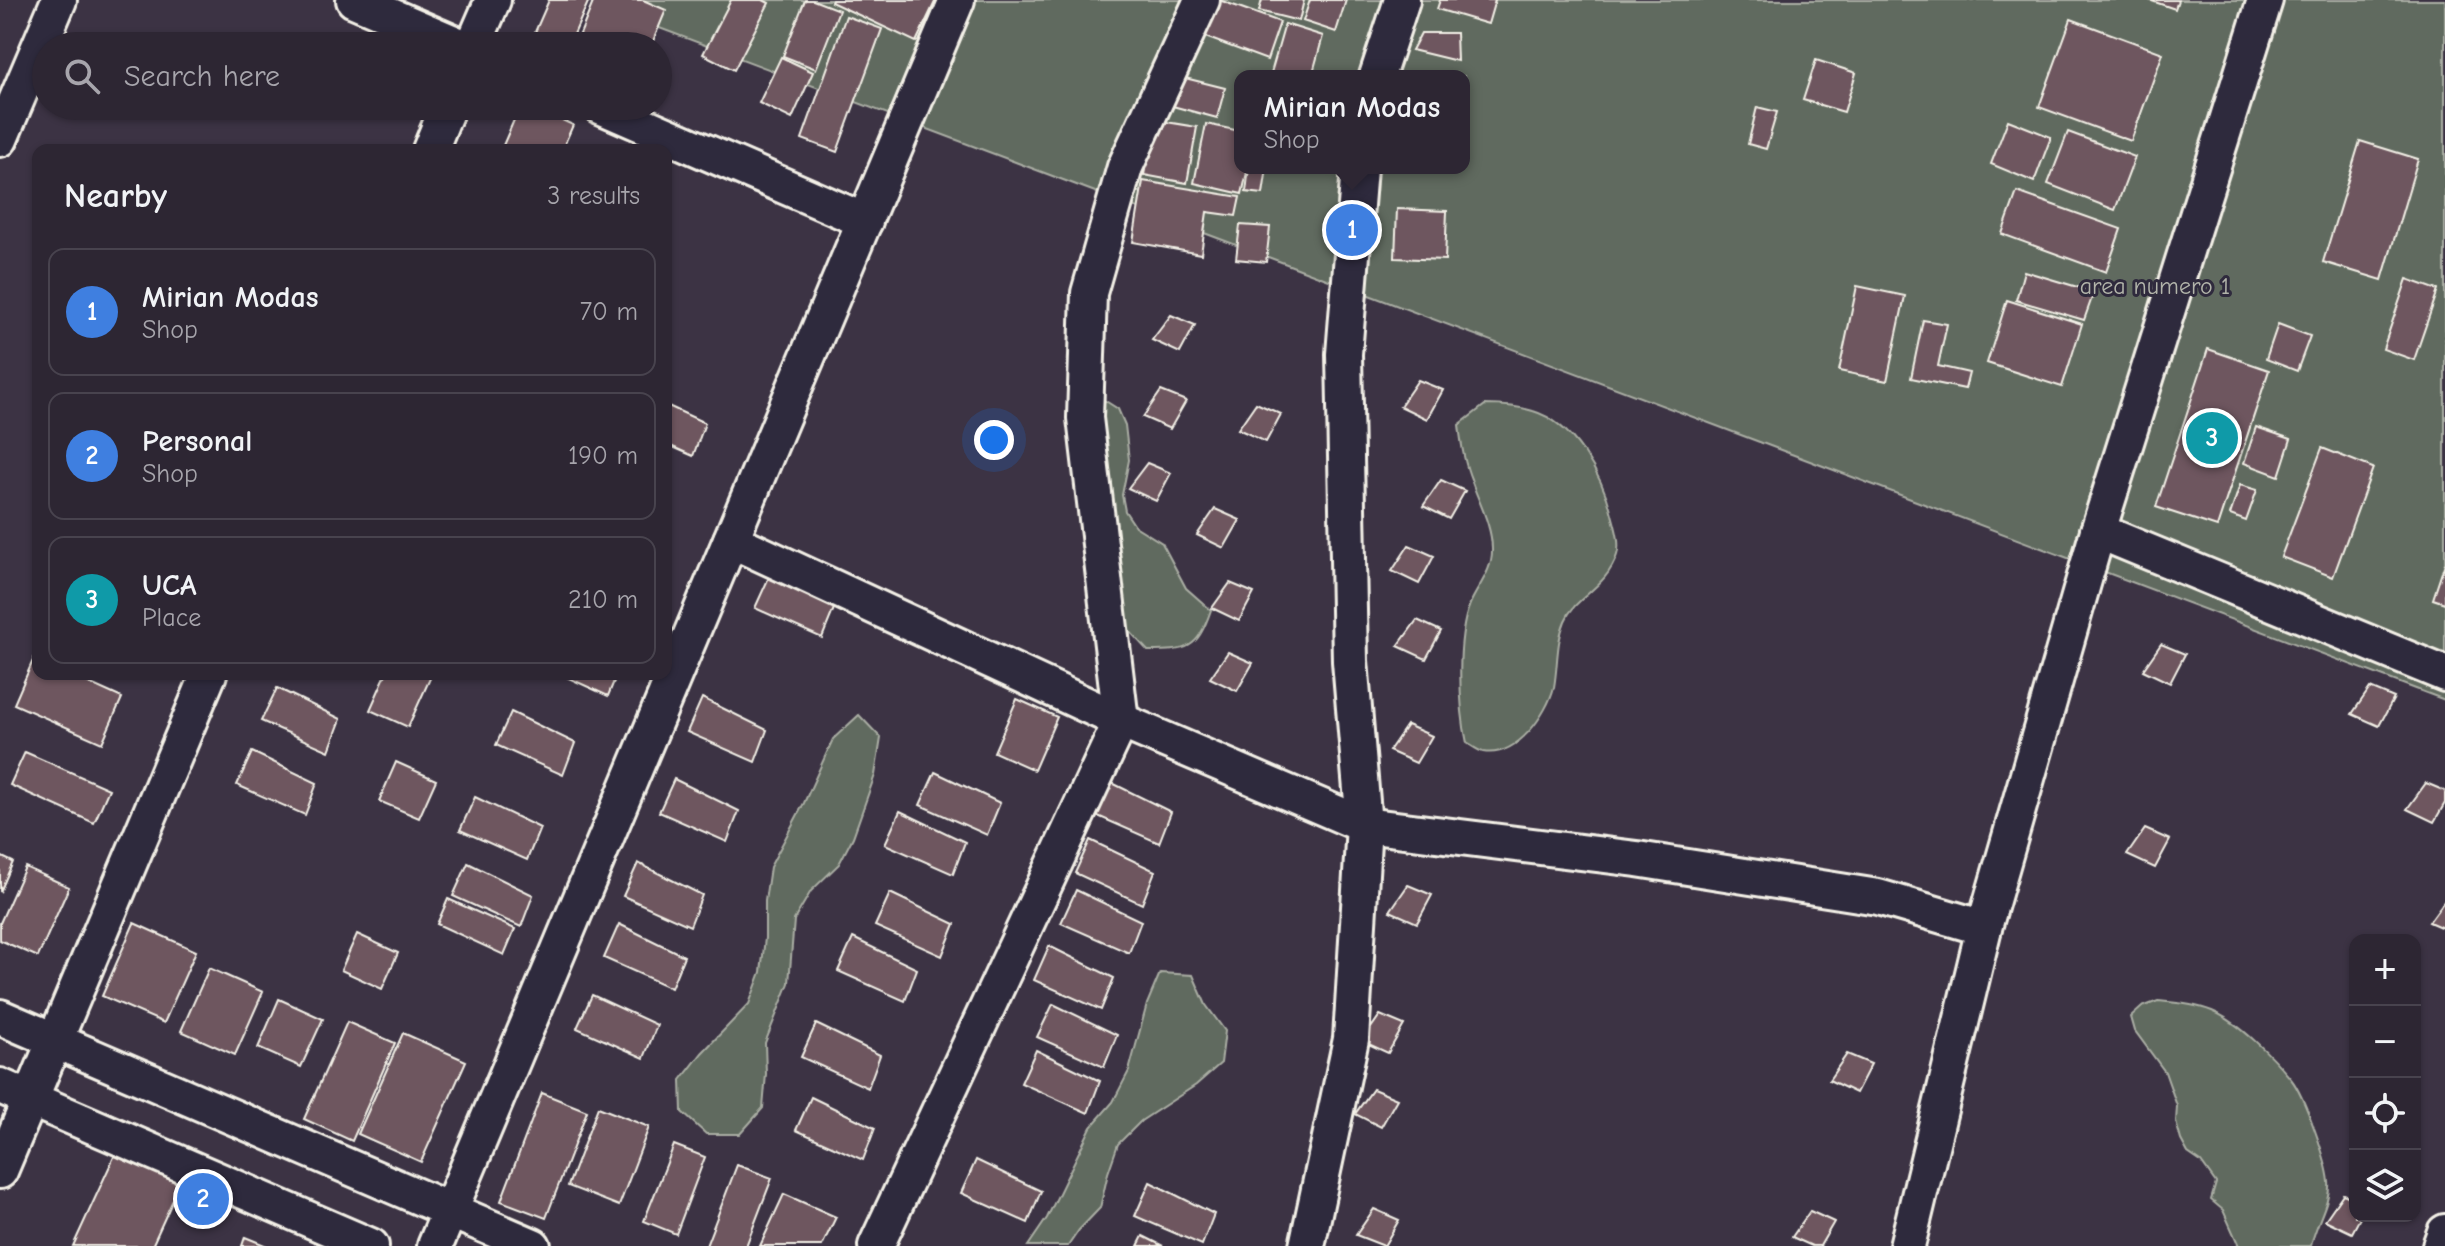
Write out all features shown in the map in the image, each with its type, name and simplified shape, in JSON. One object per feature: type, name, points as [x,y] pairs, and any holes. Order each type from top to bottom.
[{"type":"street","points":[[45,32],[59,0]]},
{"type":"street","points":[[354,0],[428,32]]},
{"type":"street","points":[[479,32],[493,0]]},
{"type":"street","points":[[435,1246],[957,0]]},
{"type":"street","points":[[876,1246],[1121,721],[1085,418],[1089,293],[1125,167],[1202,0]]},
{"type":"street","points":[[1379,70],[1402,0]]},
{"type":"street","points":[[1907,1246],[1984,928],[2098,531],[2265,0]]},
{"type":"street","points":[[0,139],[32,64]]},
{"type":"street","points":[[432,144],[442,120]]},
{"type":"street","points":[[632,120],[865,221]]},
{"type":"street","points":[[1307,1246],[1351,1039],[1364,825],[1350,661],[1344,354],[1359,174]]},
{"type":"street","points":[[2098,531],[2445,674]]},
{"type":"street","points":[[731,540],[1121,721],[1364,825],[1637,859],[1878,897],[1984,928]]},
{"type":"street","points":[[0,1171],[15,1093],[55,1040],[206,680]]},
{"type":"street","points":[[0,1017],[533,1246]]},
{"type":"street","points":[[15,1093],[371,1246]]},
{"type":"street","points":[[2440,1246],[2445,1232]]},
{"type":"green space","name":"area numero 1","points":[[585,0],[2445,0],[2445,700]]},
{"type":"green space","points":[[1104,400],[1118,409],[1125,425],[1129,460],[1122,495],[1125,511],[1135,526],[1162,543],[1186,588],[1211,610],[1201,633],[1182,649],[1148,651],[1124,625],[1095,414]]},
{"type":"green space","points":[[1485,405],[1533,411],[1548,417],[1573,439],[1601,484],[1612,514],[1618,545],[1617,555],[1606,576],[1576,604],[1565,621],[1554,687],[1545,709],[1519,741],[1496,752],[1481,751],[1467,743],[1461,693],[1462,635],[1470,604],[1488,571],[1492,549],[1487,522],[1465,459],[1459,425]]},
{"type":"green space","points":[[859,715],[881,738],[875,775],[853,837],[839,864],[811,891],[794,920],[789,983],[765,1043],[763,1108],[740,1134],[706,1134],[682,1112],[681,1080],[749,1004],[761,972],[770,867],[833,739]]},
{"type":"green space","points":[[1160,973],[1193,975],[1206,1005],[1225,1031],[1221,1063],[1196,1085],[1141,1121],[1118,1144],[1100,1208],[1068,1246],[1028,1246],[1047,1218],[1091,1127],[1113,1102],[1129,1071],[1147,1004]]},
{"type":"green space","points":[[2158,1001],[2199,1007],[2222,1016],[2265,1051],[2296,1087],[2314,1128],[2329,1182],[2328,1197],[2311,1246],[2239,1246],[2223,1210],[2211,1200],[2216,1183],[2201,1162],[2188,1153],[2181,1140],[2176,1122],[2177,1106],[2165,1072],[2135,1031],[2131,1017],[2142,1007]]},
{"type":"building","points":[[549,0],[589,0],[575,32],[535,32]]},
{"type":"building","points":[[594,0],[643,0],[666,10],[657,32],[581,32]]},
{"type":"building","points":[[731,0],[763,0],[769,3],[734,70],[703,54]]},
{"type":"building","points":[[805,0],[839,10],[816,69],[783,56]]},
{"type":"building","points":[[832,0],[936,0],[916,42]]},
{"type":"building","points":[[1219,0],[1280,22],[1267,60],[1197,34]]},
{"type":"building","points":[[1262,0],[1304,0],[1299,21],[1259,11]]},
{"type":"building","points":[[1310,0],[1346,0],[1336,32],[1303,21]]},
{"type":"building","points":[[1440,0],[1495,0],[1488,24],[1437,9]]},
{"type":"building","points":[[2149,0],[2178,0],[2175,9]]},
{"type":"building","points":[[846,16],[882,29],[837,152],[802,139]]},
{"type":"building","points":[[2071,19],[2163,53],[2131,141],[2039,107]]},
{"type":"building","points":[[1285,24],[1323,36],[1314,70],[1272,70]]},
{"type":"building","points":[[1421,33],[1456,33],[1457,61],[1412,50]]},
{"type":"building","points":[[781,57],[813,72],[792,119],[759,103]]},
{"type":"building","points":[[1816,60],[1856,73],[1844,112],[1803,100]]},
{"type":"building","points":[[1173,75],[1225,88],[1217,118],[1165,104]]},
{"type":"building","points":[[1757,107],[1777,112],[1766,149],[1748,144]]},
{"type":"building","points":[[514,120],[562,120],[573,125],[565,144],[504,144]]},
{"type":"building","points":[[1154,120],[1197,127],[1187,183],[1144,175]]},
{"type":"building","points":[[2008,120],[2051,137],[2034,182],[1991,164]]},
{"type":"building","points":[[1206,124],[1234,130],[1234,174],[1247,174],[1242,194],[1194,183]]},
{"type":"building","points":[[2068,132],[2135,157],[2115,210],[2048,184]]},
{"type":"building","points":[[2360,141],[2418,159],[2382,280],[2323,262]]},
{"type":"building","points":[[1248,174],[1266,174],[1263,194],[1246,192]]},
{"type":"building","points":[[1143,181],[1240,197],[1236,216],[1207,212],[1201,254],[1133,242]]},
{"type":"building","points":[[2017,192],[2121,229],[2106,272],[2002,234]]},
{"type":"building","points":[[1397,209],[1447,211],[1445,260],[1395,258]]},
{"type":"building","points":[[1240,225],[1270,227],[1266,262],[1236,259]]},
{"type":"building","points":[[2024,271],[2094,292],[2084,320],[2016,300]]},
{"type":"building","points":[[2407,279],[2438,290],[2414,360],[2383,349]]},
{"type":"building","points":[[1857,286],[1905,296],[1887,381],[1839,371]]},
{"type":"building","points":[[2007,300],[2082,324],[2062,387],[1987,363]]},
{"type":"building","points":[[1171,315],[1195,325],[1180,353],[1152,340]]},
{"type":"building","points":[[1923,320],[1947,324],[1938,366],[1969,373],[1965,389],[1911,378]]},
{"type":"building","points":[[2278,324],[2310,336],[2297,371],[2266,359]]},
{"type":"building","points":[[2208,349],[2269,370],[2217,527],[2156,507]]},
{"type":"building","points":[[1418,380],[1443,390],[1427,419],[1400,406]]},
{"type":"building","points":[[1161,391],[1186,401],[1170,429],[1143,417]]},
{"type":"building","points":[[1256,403],[1281,414],[1266,442],[1238,429]]},
{"type":"building","points":[[672,408],[705,423],[693,456],[672,447]]},
{"type":"building","points":[[2256,427],[2291,439],[2279,476],[2244,463]]},
{"type":"building","points":[[2322,448],[2373,468],[2333,577],[2281,557]]},
{"type":"building","points":[[1147,463],[1171,473],[1156,501],[1128,488]]},
{"type":"building","points":[[1441,480],[1465,491],[1449,519],[1423,506]]},
{"type":"building","points":[[2240,485],[2257,490],[2246,521],[2230,515]]},
{"type":"building","points":[[1215,509],[1240,520],[1224,548],[1197,535]]},
{"type":"building","points":[[1409,545],[1434,556],[1419,584],[1392,571]]},
{"type":"building","points":[[2445,563],[2445,603],[2433,599]]},
{"type":"building","points":[[770,575],[835,606],[822,638],[755,608]]},
{"type":"building","points":[[1230,583],[1254,593],[1239,621],[1212,608]]},
{"type":"building","points":[[1417,620],[1441,631],[1426,659],[1398,646]]},
{"type":"building","points":[[2161,644],[2185,654],[2170,683],[2143,670]]},
{"type":"building","points":[[1228,652],[1253,663],[1237,691],[1210,678]]},
{"type":"building","points":[[32,663],[32,680],[82,680],[122,698],[102,743],[14,704]]},
{"type":"building","points":[[383,680],[429,680],[408,727],[370,710]]},
{"type":"building","points":[[573,680],[615,680],[608,696]]},
{"type":"building","points":[[277,688],[341,719],[329,751],[261,721]]},
{"type":"building","points":[[2370,688],[2394,698],[2379,726],[2352,714]]},
{"type":"building","points":[[702,698],[767,730],[755,762],[687,732]]},
{"type":"building","points":[[1017,699],[1057,717],[1034,770],[994,752]]},
{"type":"building","points":[[511,712],[575,743],[563,775],[496,745]]},
{"type":"building","points":[[1407,725],[1432,736],[1416,763],[1389,751]]},
{"type":"building","points":[[25,752],[109,789],[94,823],[10,785]]},
{"type":"building","points":[[252,752],[317,783],[305,815],[237,785]]},
{"type":"building","points":[[396,762],[436,780],[419,818],[379,801]]},
{"type":"building","points":[[935,772],[1000,803],[987,835],[920,805]]},
{"type":"building","points":[[674,779],[739,811],[727,842],[659,812]]},
{"type":"building","points":[[1106,780],[1171,812],[1159,843],[1091,813]]},
{"type":"building","points":[[2426,783],[2445,791],[2445,803],[2434,822],[2407,809]]},
{"type":"building","points":[[475,797],[540,828],[527,860],[460,830]]},
{"type":"building","points":[[900,811],[965,842],[953,874],[885,844]]},
{"type":"building","points":[[2145,829],[2170,840],[2155,868],[2127,855]]},
{"type":"building","points":[[1090,840],[1155,871],[1142,904],[1075,873]]},
{"type":"building","points":[[0,856],[13,862],[0,892]]},
{"type":"building","points":[[468,863],[533,895],[521,927],[453,896]]},
{"type":"building","points":[[638,863],[702,895],[690,926],[623,896]]},
{"type":"building","points":[[25,867],[69,887],[38,957],[0,940],[0,923]]},
{"type":"building","points":[[1408,885],[1432,895],[1417,923],[1390,911]]},
{"type":"building","points":[[1076,890],[1141,921],[1129,953],[1061,923]]},
{"type":"building","points":[[890,893],[955,924],[942,956],[875,926]]},
{"type":"building","points":[[448,899],[515,929],[504,955],[437,924]]},
{"type":"building","points":[[2445,900],[2445,929],[2429,922]]},
{"type":"building","points":[[134,923],[196,951],[164,1023],[102,996]]},
{"type":"building","points":[[619,924],[684,956],[671,988],[604,958]]},
{"type":"building","points":[[357,934],[398,953],[382,989],[341,970]]},
{"type":"building","points":[[853,938],[917,969],[905,1001],[838,971]]},
{"type":"building","points":[[1049,946],[1114,978],[1101,1010],[1034,980]]},
{"type":"building","points":[[209,968],[263,992],[235,1055],[181,1031]]},
{"type":"building","points":[[592,995],[657,1025],[644,1058],[577,1028]]},
{"type":"building","points":[[279,999],[323,1019],[301,1067],[258,1048]]},
{"type":"building","points":[[1053,1004],[1117,1035],[1104,1067],[1037,1037]]},
{"type":"building","points":[[1380,1015],[1404,1025],[1388,1053],[1362,1041]]},
{"type":"building","points":[[347,1022],[395,1043],[352,1141],[304,1119]]},
{"type":"building","points":[[816,1024],[880,1055],[868,1088],[801,1057]]},
{"type":"building","points":[[403,1033],[466,1061],[421,1162],[358,1134]]},
{"type":"building","points":[[1036,1050],[1100,1081],[1088,1113],[1021,1083]]},
{"type":"building","points":[[1847,1054],[1871,1064],[1856,1093],[1829,1080]]},
{"type":"building","points":[[1373,1089],[1397,1099],[1381,1127],[1355,1114]]},
{"type":"building","points":[[542,1093],[587,1111],[546,1218],[501,1201]]},
{"type":"building","points":[[811,1097],[875,1128],[863,1160],[796,1130]]},
{"type":"building","points":[[598,1107],[649,1127],[619,1206],[568,1186]]},
{"type":"building","points":[[674,1145],[705,1157],[676,1234],[644,1221]]},
{"type":"building","points":[[118,1148],[183,1178],[152,1246],[73,1246]]},
{"type":"building","points":[[976,1160],[1041,1191],[1028,1223],[961,1193]]},
{"type":"building","points":[[737,1165],[772,1178],[746,1246],[706,1246]]},
{"type":"building","points":[[1150,1182],[1214,1214],[1202,1245],[1135,1216]]},
{"type":"building","points":[[784,1194],[836,1217],[822,1246],[760,1246]]},
{"type":"building","points":[[2343,1194],[2349,1196],[2349,1222],[2358,1222],[2352,1233],[2325,1220]]},
{"type":"building","points":[[1374,1209],[1399,1220],[1384,1246],[1356,1235]]},
{"type":"building","points":[[1810,1211],[1834,1222],[1820,1246],[1812,1246],[1792,1237]]},
{"type":"building","points":[[1143,1236],[1163,1246],[1138,1246]]},
{"type":"building","points":[[245,1237],[267,1246],[242,1246]]},
{"type":"place","name":"Mirian Modas","points":[[1352,230]]},
{"type":"place","name":"UCA","points":[[2212,438]]},
{"type":"place","name":"Personal","points":[[203,1199]]}]
